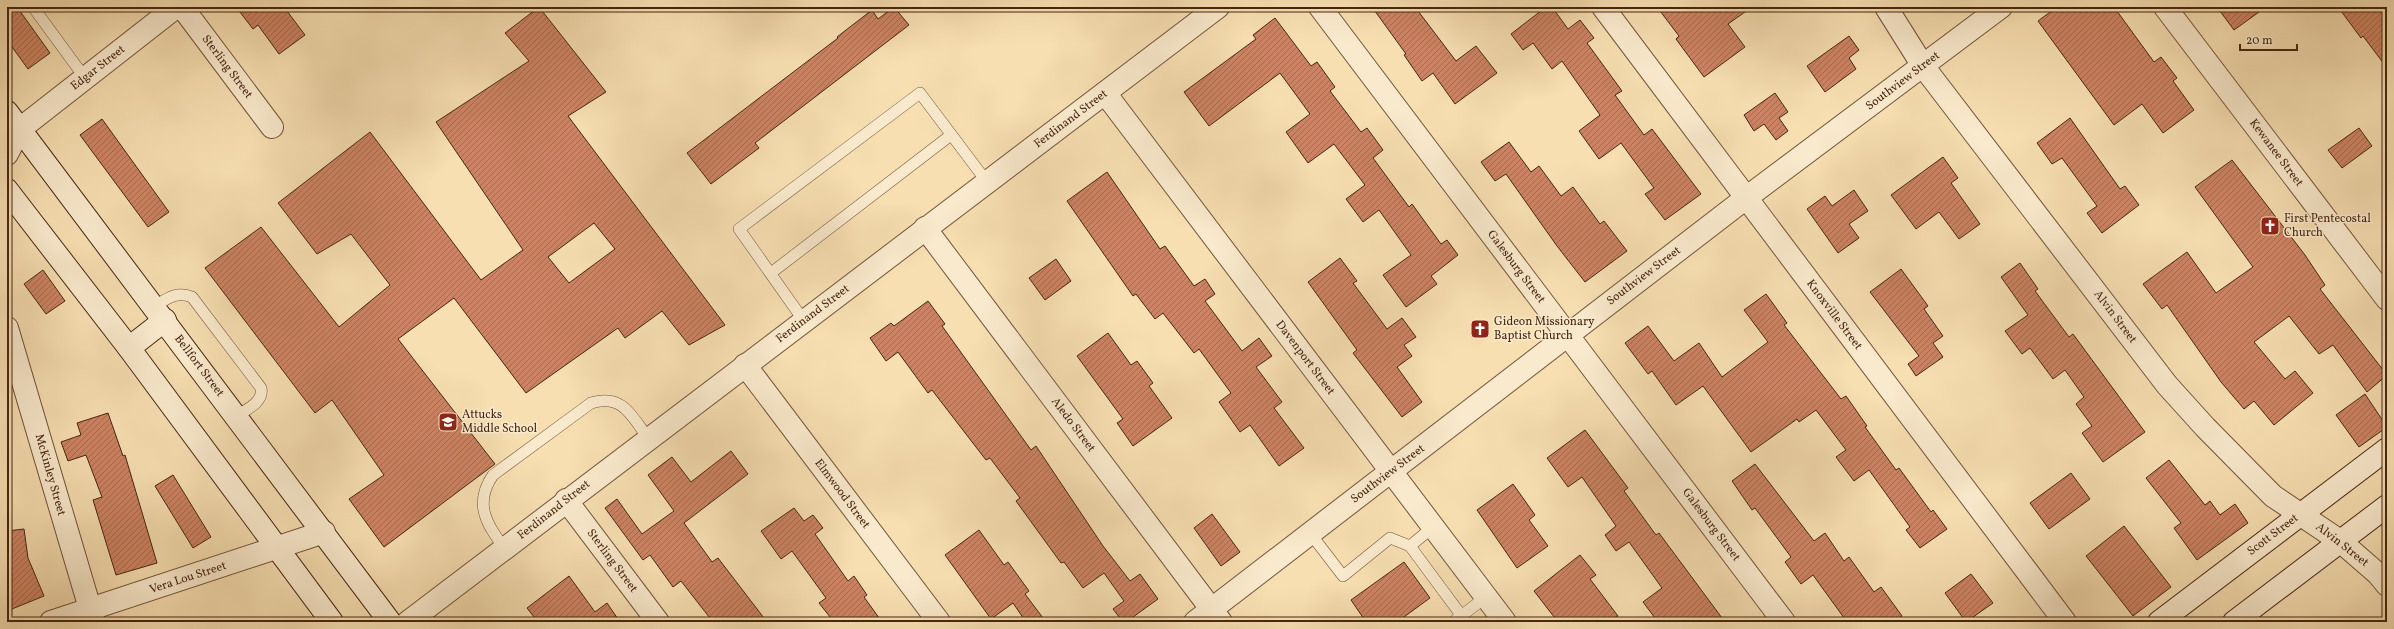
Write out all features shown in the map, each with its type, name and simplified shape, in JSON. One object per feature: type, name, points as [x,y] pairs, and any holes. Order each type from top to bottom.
[{"type":"street","name":"Edgar Street","points":[[20,129],[176,7]]},
{"type":"street","name":"Sterling Street","points":[[182,7],[272,127]]},
{"type":"street","name":"Ferdinand Street","points":[[408,622],[566,500],[1218,7]]},
{"type":"street","name":"Galesburg Street","points":[[1320,7],[1784,622]]},
{"type":"street","name":"Knoxville Street","points":[[1603,7],[2065,622]]},
{"type":"street","name":"Alvin Street","points":[[1886,7],[1923,66],[2167,385],[2205,427],[2274,496],[2340,541],[2378,574],[2387,585]]},
{"type":"street","name":"Southview Street","points":[[1209,618],[1310,533],[1746,198],[2002,7]]},
{"type":"street","name":"Kewanee Street","points":[[2165,7],[2387,299]]},
{"type":"street","name":"Davenport Street","points":[[1105,93],[1505,622]]},
{"type":"street","name":"Bellfort Street","points":[[7,112],[160,313],[390,622]]},
{"type":"street","points":[[7,154],[20,129]]},
{"type":"street","points":[[7,190],[129,348],[332,622]]},
{"type":"street","name":"Aledo Street","points":[[925,228],[1209,618]]},
{"type":"street","points":[[129,348],[160,313]]},
{"type":"street","name":"McKinley Street","points":[[7,328],[92,616]]},
{"type":"street","name":"Elmwood Street","points":[[745,365],[939,622]]},
{"type":"street","name":"Scott Street","points":[[2159,622],[2387,448]]},
{"type":"street","name":"Sterling Street","points":[[566,500],[658,622]]},
{"type":"street","points":[[2234,622],[2387,506]]},
{"type":"street","name":"Vera Lou Street","points":[[51,622],[92,616],[324,532]]},
{"type":"lane","points":[[33,7],[85,78]]},
{"type":"lane","points":[[804,321],[739,229],[920,93],[987,182]]},
{"type":"lane","points":[[770,273],[951,135]]},
{"type":"lane","points":[[160,313],[172,295],[184,293],[192,297],[261,388],[262,393],[259,400],[237,416]]},
{"type":"lane","points":[[504,548],[487,524],[484,514],[483,503],[486,486],[493,475],[591,403],[599,400],[611,400],[621,404],[648,438]]},
{"type":"lane","points":[[1410,546],[1433,527]]},
{"type":"lane","points":[[1310,533],[1343,576],[1390,538],[1410,546],[1457,619],[1486,597]]},
{"type":"building","points":[[7,7],[17,7],[50,53],[28,69],[7,40]]},
{"type":"building","points":[[236,7],[284,7],[305,35],[279,54],[258,25],[253,29]]},
{"type":"building","points":[[539,7],[606,92],[568,116],[725,325],[689,345],[662,311],[625,338],[618,328],[526,393],[454,298],[398,339],[495,464],[384,547],[349,499],[384,475],[332,400],[315,413],[205,268],[261,227],[339,327],[390,285],[351,234],[317,254],[278,203],[370,132],[481,280],[523,250],[436,122],[529,61],[505,33]],"holes":[[[594,223],[615,249],[569,283],[548,257]]]},
{"type":"building","points":[[894,7],[909,25],[755,143],[759,148],[711,184],[687,153],[838,38],[837,37],[872,10],[878,19]]},
{"type":"building","points":[[1372,7],[1415,7],[1456,61],[1476,46],[1497,73],[1455,104],[1433,73],[1422,81],[1404,55],[1406,54]]},
{"type":"building","points":[[1546,7],[1552,7],[1568,29],[1580,20],[1594,38],[1587,43],[1622,91],[1615,95],[1644,135],[1652,129],[1701,194],[1665,220],[1645,194],[1654,188],[1621,143],[1599,159],[1579,131],[1600,115],[1562,61],[1552,69],[1533,43],[1523,50],[1511,34]]},
{"type":"building","points":[[1657,7],[1752,7],[1728,24],[1745,47],[1704,77],[1676,39],[1679,36]]},
{"type":"building","points":[[2057,7],[2114,7],[2154,62],[2161,57],[2177,78],[2173,81],[2194,110],[2163,133],[2142,104],[2114,125],[2038,21]]},
{"type":"building","points":[[2217,7],[2266,7],[2234,30]]},
{"type":"building","points":[[2338,7],[2387,7],[2387,68],[2363,36],[2361,38]]},
{"type":"building","points":[[1275,18],[1311,66],[1317,62],[1335,87],[1330,91],[1361,132],[1367,128],[1383,150],[1373,158],[1409,207],[1412,204],[1441,244],[1447,240],[1458,255],[1431,276],[1437,284],[1406,307],[1383,275],[1411,255],[1379,210],[1363,222],[1346,199],[1365,185],[1334,144],[1308,163],[1286,132],[1310,114],[1280,73],[1209,126],[1184,92],[1256,39],[1253,35]]},
{"type":"building","points":[[1849,36],[1859,50],[1849,58],[1856,69],[1825,92],[1807,66]]},
{"type":"building","points":[[1775,93],[1788,112],[1779,118],[1788,131],[1776,140],[1764,124],[1754,131],[1744,115]]},
{"type":"building","points":[[2070,118],[2120,189],[2125,186],[2139,205],[2102,233],[2087,213],[2097,206],[2062,158],[2052,164],[2037,143]]},
{"type":"building","points":[[102,119],[169,212],[148,227],[80,135]]},
{"type":"building","points":[[2359,128],[2372,146],[2342,168],[2328,150]]},
{"type":"building","points":[[1509,142],[1531,172],[1539,166],[1561,196],[1573,187],[1600,224],[1604,221],[1627,251],[1585,282],[1557,246],[1506,174],[1495,181],[1481,162]]},
{"type":"building","points":[[1943,157],[1958,178],[1951,183],[1980,224],[1959,239],[1939,212],[1916,229],[1891,195]]},
{"type":"building","points":[[2232,160],[2305,255],[2325,285],[2320,289],[2387,375],[2367,392],[2333,345],[2319,354],[2289,316],[2254,342],[2285,379],[2295,371],[2313,393],[2274,425],[2254,401],[2244,409],[2221,382],[2167,305],[2162,309],[2143,284],[2187,252],[2216,293],[2253,267],[2195,187]]},
{"type":"building","points":[[1107,172],[1160,249],[1165,246],[1194,286],[1205,279],[1215,294],[1205,301],[1242,351],[1259,338],[1272,356],[1256,367],[1282,402],[1274,408],[1304,448],[1279,466],[1250,425],[1240,432],[1219,402],[1231,393],[1199,349],[1194,353],[1163,313],[1155,319],[1136,294],[1133,296],[1067,201]]},
{"type":"building","points":[[1854,190],[1868,211],[1849,224],[1859,238],[1838,253],[1807,209],[1825,196],[1832,206]]},
{"type":"building","points":[[1340,258],[1357,281],[1353,283],[1387,329],[1402,318],[1416,337],[1404,345],[1412,356],[1397,367],[1422,402],[1402,417],[1353,353],[1357,350],[1308,282]]},
{"type":"building","points":[[1056,259],[1071,281],[1045,300],[1029,278]]},
{"type":"building","points":[[2020,263],[2038,289],[2035,291],[2069,337],[2073,334],[2145,432],[2103,462],[2082,433],[2092,426],[2076,404],[2084,397],[2065,370],[2053,379],[2030,348],[2022,354],[2005,331],[2028,315],[2001,277]]},
{"type":"building","points":[[1901,269],[1928,306],[1924,309],[1943,336],[1933,343],[1943,357],[1916,376],[1908,364],[1919,356],[1870,292]]},
{"type":"building","points":[[43,270],[65,301],[46,314],[24,284]]},
{"type":"building","points":[[1766,294],[1787,323],[1784,325],[1841,399],[1846,396],[1867,426],[1865,427],[1896,470],[1899,468],[1931,512],[1933,510],[1947,529],[1920,548],[1906,530],[1910,527],[1869,470],[1854,481],[1836,457],[1846,450],[1816,410],[1799,422],[1797,419],[1751,452],[1703,386],[1676,405],[1652,371],[1648,374],[1625,343],[1648,326],[1674,361],[1699,343],[1722,377],[1768,342],[1744,310]]},
{"type":"building","points":[[928,301],[945,324],[942,326],[1031,450],[1036,446],[1103,546],[1130,581],[1140,574],[1158,599],[1126,622],[1123,622],[1113,609],[1124,601],[1104,573],[1083,588],[1064,562],[1061,563],[1016,501],[1020,498],[990,458],[986,460],[932,390],[928,393],[898,352],[886,361],[870,338],[891,323],[894,326]]},
{"type":"building","points":[[1108,333],[1131,365],[1137,361],[1153,383],[1149,386],[1172,418],[1133,446],[1117,423],[1123,419],[1077,356]]},
{"type":"building","points":[[2365,394],[2387,427],[2359,447],[2336,415]]},
{"type":"building","points":[[108,413],[123,456],[125,455],[157,563],[116,575],[93,500],[102,497],[86,455],[68,461],[61,442],[81,435],[77,423]]},
{"type":"building","points":[[1585,430],[1628,488],[1624,491],[1656,535],[1659,533],[1725,622],[1658,622],[1643,602],[1662,588],[1629,542],[1616,551],[1605,535],[1616,526],[1582,477],[1568,487],[1547,458]]},
{"type":"building","points":[[731,451],[748,474],[684,523],[712,562],[718,558],[767,622],[713,622],[681,581],[673,587],[650,555],[643,560],[605,508],[617,499],[642,534],[674,511],[648,475],[672,457],[691,482]]},
{"type":"building","points":[[2169,460],[2205,505],[2210,501],[2220,515],[2235,504],[2248,523],[2197,560],[2174,528],[2181,523],[2146,478]]},
{"type":"building","points":[[1755,464],[1814,541],[1825,533],[1844,561],[1849,557],[1874,592],[1881,587],[1902,616],[1894,622],[1847,622],[1813,575],[1801,584],[1785,562],[1791,557],[1755,508],[1752,510],[1732,481]]},
{"type":"building","points":[[2071,473],[2090,499],[2049,529],[2030,503]]},
{"type":"building","points":[[173,475],[211,537],[193,548],[155,486]]},
{"type":"building","points":[[1513,484],[1535,515],[1529,520],[1548,546],[1517,568],[1477,510]]},
{"type":"building","points":[[794,508],[804,521],[813,515],[823,528],[815,534],[848,581],[854,576],[867,595],[864,597],[882,622],[834,622],[819,603],[826,598],[792,551],[781,559],[761,531]]},
{"type":"building","points":[[1212,514],[1240,552],[1221,566],[1194,528]]},
{"type":"building","points":[[2124,526],[2171,587],[2133,616],[2086,556]]},
{"type":"building","points":[[24,529],[28,558],[44,596],[7,611],[7,531]]},
{"type":"building","points":[[979,530],[1004,565],[1008,562],[1029,591],[1025,594],[1046,622],[1026,622],[1013,603],[991,619],[945,555]]},
{"type":"building","points":[[1580,555],[1596,575],[1590,579],[1618,616],[1610,622],[1558,622],[1534,591]]},
{"type":"building","points":[[1404,562],[1430,598],[1397,622],[1366,622],[1351,600]]},
{"type":"building","points":[[1971,574],[1993,603],[1966,622],[1945,593]]},
{"type":"building","points":[[569,576],[595,612],[607,603],[620,622],[538,622],[527,608]]},
{"type":"place","name":"First Pentecostal Church","points":[[2270,226]]},
{"type":"place","name":"Gideon Missionary Baptist Church","points":[[1480,329]]},
{"type":"place","name":"Attucks Middle School","points":[[448,422]]}]
